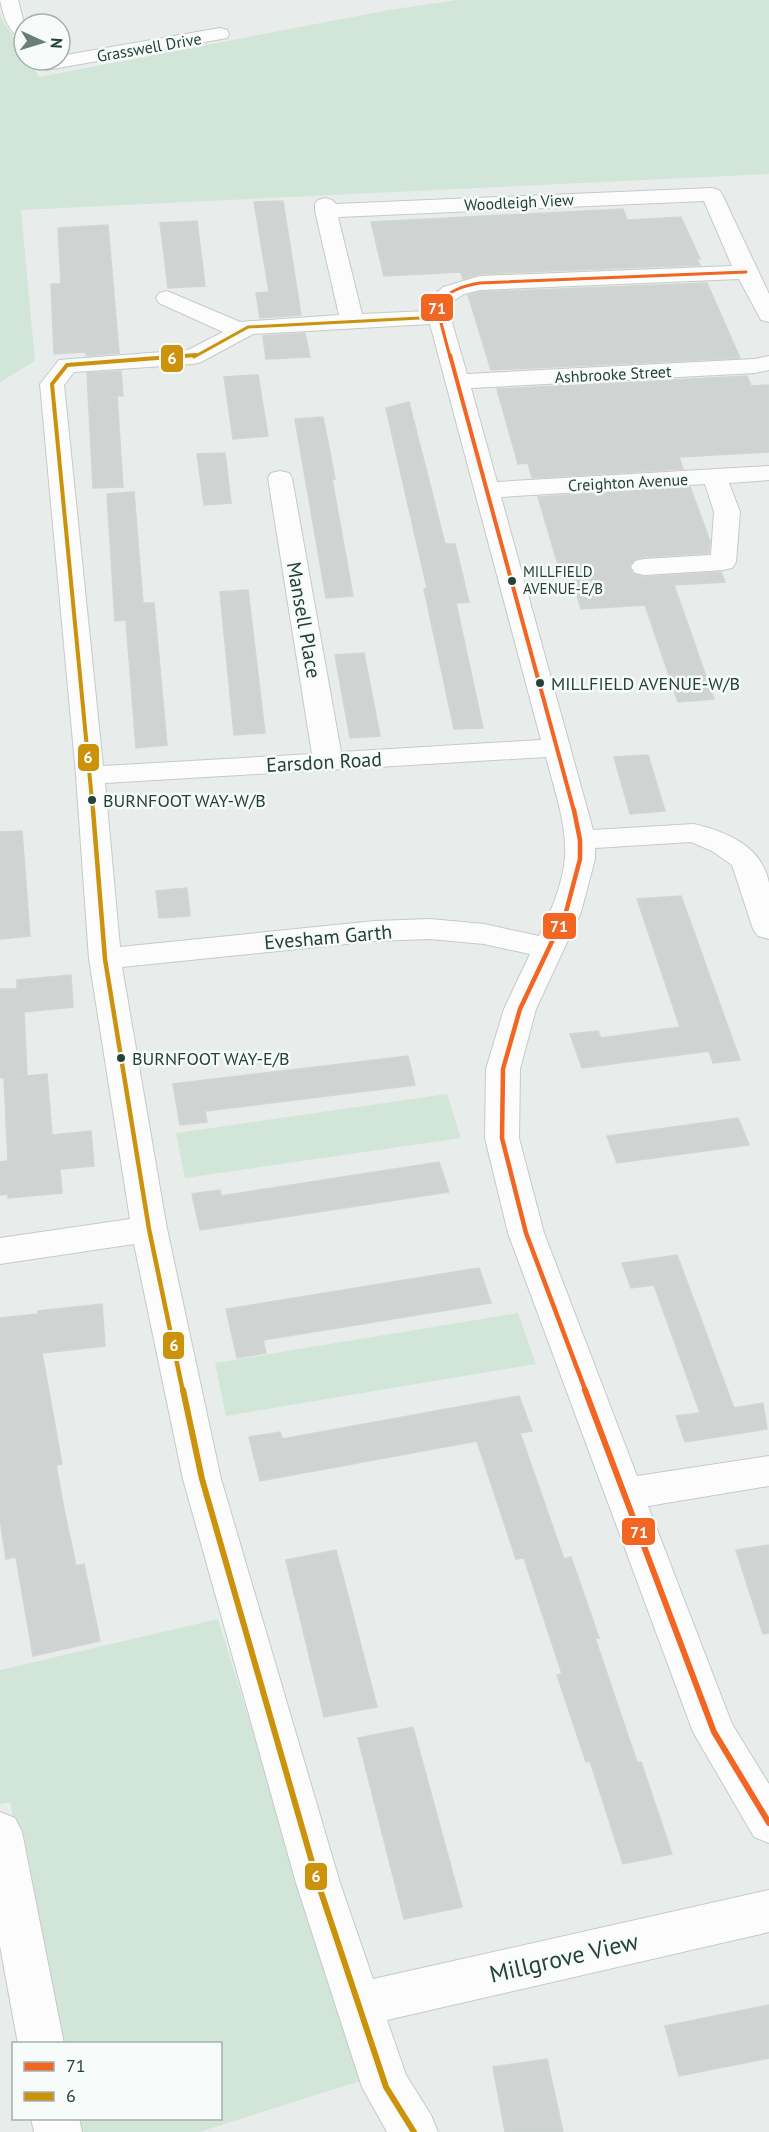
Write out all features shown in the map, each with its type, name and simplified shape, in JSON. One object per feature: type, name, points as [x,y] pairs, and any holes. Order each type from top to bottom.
[{"type":"street","name":"Grasswell Drive","points":[[72,60],[220,34]]},
{"type":"street","name":"Woodleigh View","points":[[352,321],[326,207],[712,194],[746,272]]},
{"type":"street","points":[[769,315],[746,272],[480,283],[458,287],[444,294],[436,304],[580,840],[580,859],[566,912],[520,1009],[503,1069],[502,1138],[526,1233],[714,1732],[769,1823]]},
{"type":"street","points":[[167,298],[240,331]]},
{"type":"street","points":[[414,2132],[386,2086],[318,1883],[202,1479],[149,1229],[105,959],[90,775],[52,384],[66,365],[193,357],[248,327],[440,317]]},
{"type":"street","name":"Ashbrooke Street","points":[[457,382],[743,367],[769,363]]},
{"type":"street","name":"Creighton Avenue","points":[[487,490],[769,473]]},
{"type":"street","points":[[644,567],[723,562],[728,512],[715,477]]},
{"type":"street","name":"Mansell Place","points":[[280,478],[328,762]]},
{"type":"street","name":"Earsdon Road","points":[[90,775],[557,748]]},
{"type":"street","points":[[580,840],[694,833],[723,844],[746,861],[769,929]]},
{"type":"street","name":"Evesham Garth","points":[[105,959],[375,931],[430,929],[484,934],[549,948]]},
{"type":"street","points":[[0,1251],[149,1229]]},
{"type":"street","points":[[623,1494],[769,1471]]},
{"type":"street","points":[[3,1856],[41,2042]]},
{"type":"street","name":"Millgrove View","points":[[359,2004],[769,1911]]},
{"type":"green space","points":[[457,0],[769,0],[769,174],[21,210],[35,361],[0,382],[0,13],[12,35],[12,72],[36,72],[39,77],[389,10]]},
{"type":"green space","points":[[447,1094],[461,1138],[185,1178],[176,1133]]},
{"type":"green space","points":[[518,1313],[536,1364],[226,1416],[215,1363]]},
{"type":"green space","points":[[218,1619],[360,2081],[199,2132],[75,2132],[72,2120],[222,2120],[222,2042],[57,2042],[10,1802],[0,1804],[0,1670]]},
{"type":"building","points":[[283,201],[301,315],[260,318],[256,293],[269,292],[254,202]]},
{"type":"building","points":[[623,209],[627,220],[681,217],[700,259],[697,259],[700,265],[480,274],[463,279],[461,272],[384,276],[371,222]]},
{"type":"building","points":[[197,221],[205,286],[168,288],[160,223]]},
{"type":"building","points":[[108,225],[119,353],[86,356],[86,352],[54,354],[51,284],[61,284],[58,228]]},
{"type":"building","points":[[707,283],[740,358],[491,370],[468,295],[480,292]]},
{"type":"building","points":[[305,333],[310,357],[266,359],[263,336]]},
{"type":"building","points":[[121,371],[123,396],[117,396],[123,487],[93,488],[87,373]]},
{"type":"building","points":[[258,375],[268,436],[233,439],[224,377]]},
{"type":"building","points":[[747,376],[751,386],[769,385],[769,452],[679,457],[683,469],[532,478],[528,463],[518,464],[497,389]]},
{"type":"building","points":[[409,402],[445,544],[455,544],[469,602],[456,603],[483,728],[454,729],[424,589],[427,588],[386,408]]},
{"type":"building","points":[[323,417],[353,596],[326,598],[295,419]]},
{"type":"building","points":[[225,453],[231,503],[204,505],[197,454]]},
{"type":"building","points":[[690,487],[710,541],[709,553],[644,557],[635,559],[629,566],[633,574],[644,577],[721,572],[725,582],[674,585],[714,699],[678,702],[645,605],[581,609],[569,568],[559,568],[538,497]]},
{"type":"building","points":[[134,492],[143,603],[154,603],[167,745],[136,748],[126,620],[115,621],[107,494]]},
{"type":"building","points":[[248,590],[265,733],[234,735],[220,592]]},
{"type":"building","points":[[364,653],[380,736],[350,738],[335,655]]},
{"type":"building","points":[[648,755],[665,811],[630,814],[614,757]]},
{"type":"building","points":[[22,831],[30,936],[0,939],[0,832]]},
{"type":"building","points":[[187,888],[190,916],[159,918],[156,891]]},
{"type":"building","points":[[681,896],[740,1060],[713,1063],[709,1051],[582,1068],[570,1034],[598,1031],[601,1038],[680,1027],[637,899]]},
{"type":"building","points":[[71,975],[73,1007],[24,1012],[27,1075],[0,1078],[0,989],[17,989],[17,980]]},
{"type":"building","points":[[408,1056],[415,1085],[205,1111],[207,1122],[180,1125],[173,1084]]},
{"type":"building","points":[[47,1074],[52,1135],[91,1131],[94,1166],[60,1169],[62,1193],[8,1198],[8,1194],[0,1195],[0,1162],[8,1161],[4,1078]]},
{"type":"building","points":[[738,1118],[749,1145],[617,1163],[607,1136]]},
{"type":"building","points":[[439,1162],[449,1192],[200,1230],[192,1194],[220,1190],[221,1196]]},
{"type":"building","points":[[677,1255],[734,1408],[763,1403],[767,1429],[685,1442],[676,1416],[700,1413],[654,1285],[631,1288],[622,1263]]},
{"type":"building","points":[[479,1268],[491,1303],[263,1340],[266,1353],[237,1358],[226,1309]]},
{"type":"building","points":[[102,1304],[105,1346],[42,1353],[62,1464],[56,1465],[64,1509],[76,1566],[84,1564],[100,1641],[33,1656],[16,1557],[6,1559],[0,1519],[0,1318]]},
{"type":"building","points":[[519,1396],[532,1431],[520,1433],[564,1559],[571,1557],[599,1638],[595,1638],[637,1762],[641,1762],[672,1854],[623,1864],[590,1761],[586,1762],[557,1675],[562,1674],[524,1558],[516,1559],[477,1441],[260,1481],[249,1437],[280,1432],[282,1439]]},
{"type":"building","points":[[769,1545],[769,1633],[763,1634],[736,1550]]},
{"type":"building","points":[[336,1550],[377,1707],[324,1717],[286,1560]]},
{"type":"building","points":[[413,1727],[462,1907],[404,1919],[358,1738]]},
{"type":"building","points":[[769,2005],[769,2058],[679,2076],[665,2026]]},
{"type":"building","points":[[547,2059],[563,2132],[505,2132],[493,2067]]},
{"type":"transit line","name":"71","points":[[746,272],[480,283],[456,289],[436,304],[573,805],[580,840],[580,859],[566,912],[520,1009],[503,1069],[502,1138],[526,1233],[714,1732],[769,1823]]},
{"type":"transit line","name":"6","points":[[414,2132],[386,2087],[318,1883],[202,1479],[149,1229],[105,959],[90,775],[52,384],[67,365],[193,357],[248,327],[439,317]]},
{"type":"place","name":"MILLFIELD AVENUE-E/B","points":[[512,581]]},
{"type":"place","name":"MILLFIELD AVENUE-W/B","points":[[540,683]]},
{"type":"place","name":"BURNFOOT WAY-W/B","points":[[92,800]]},
{"type":"place","name":"BURNFOOT WAY-E/B","points":[[121,1058]]}]
